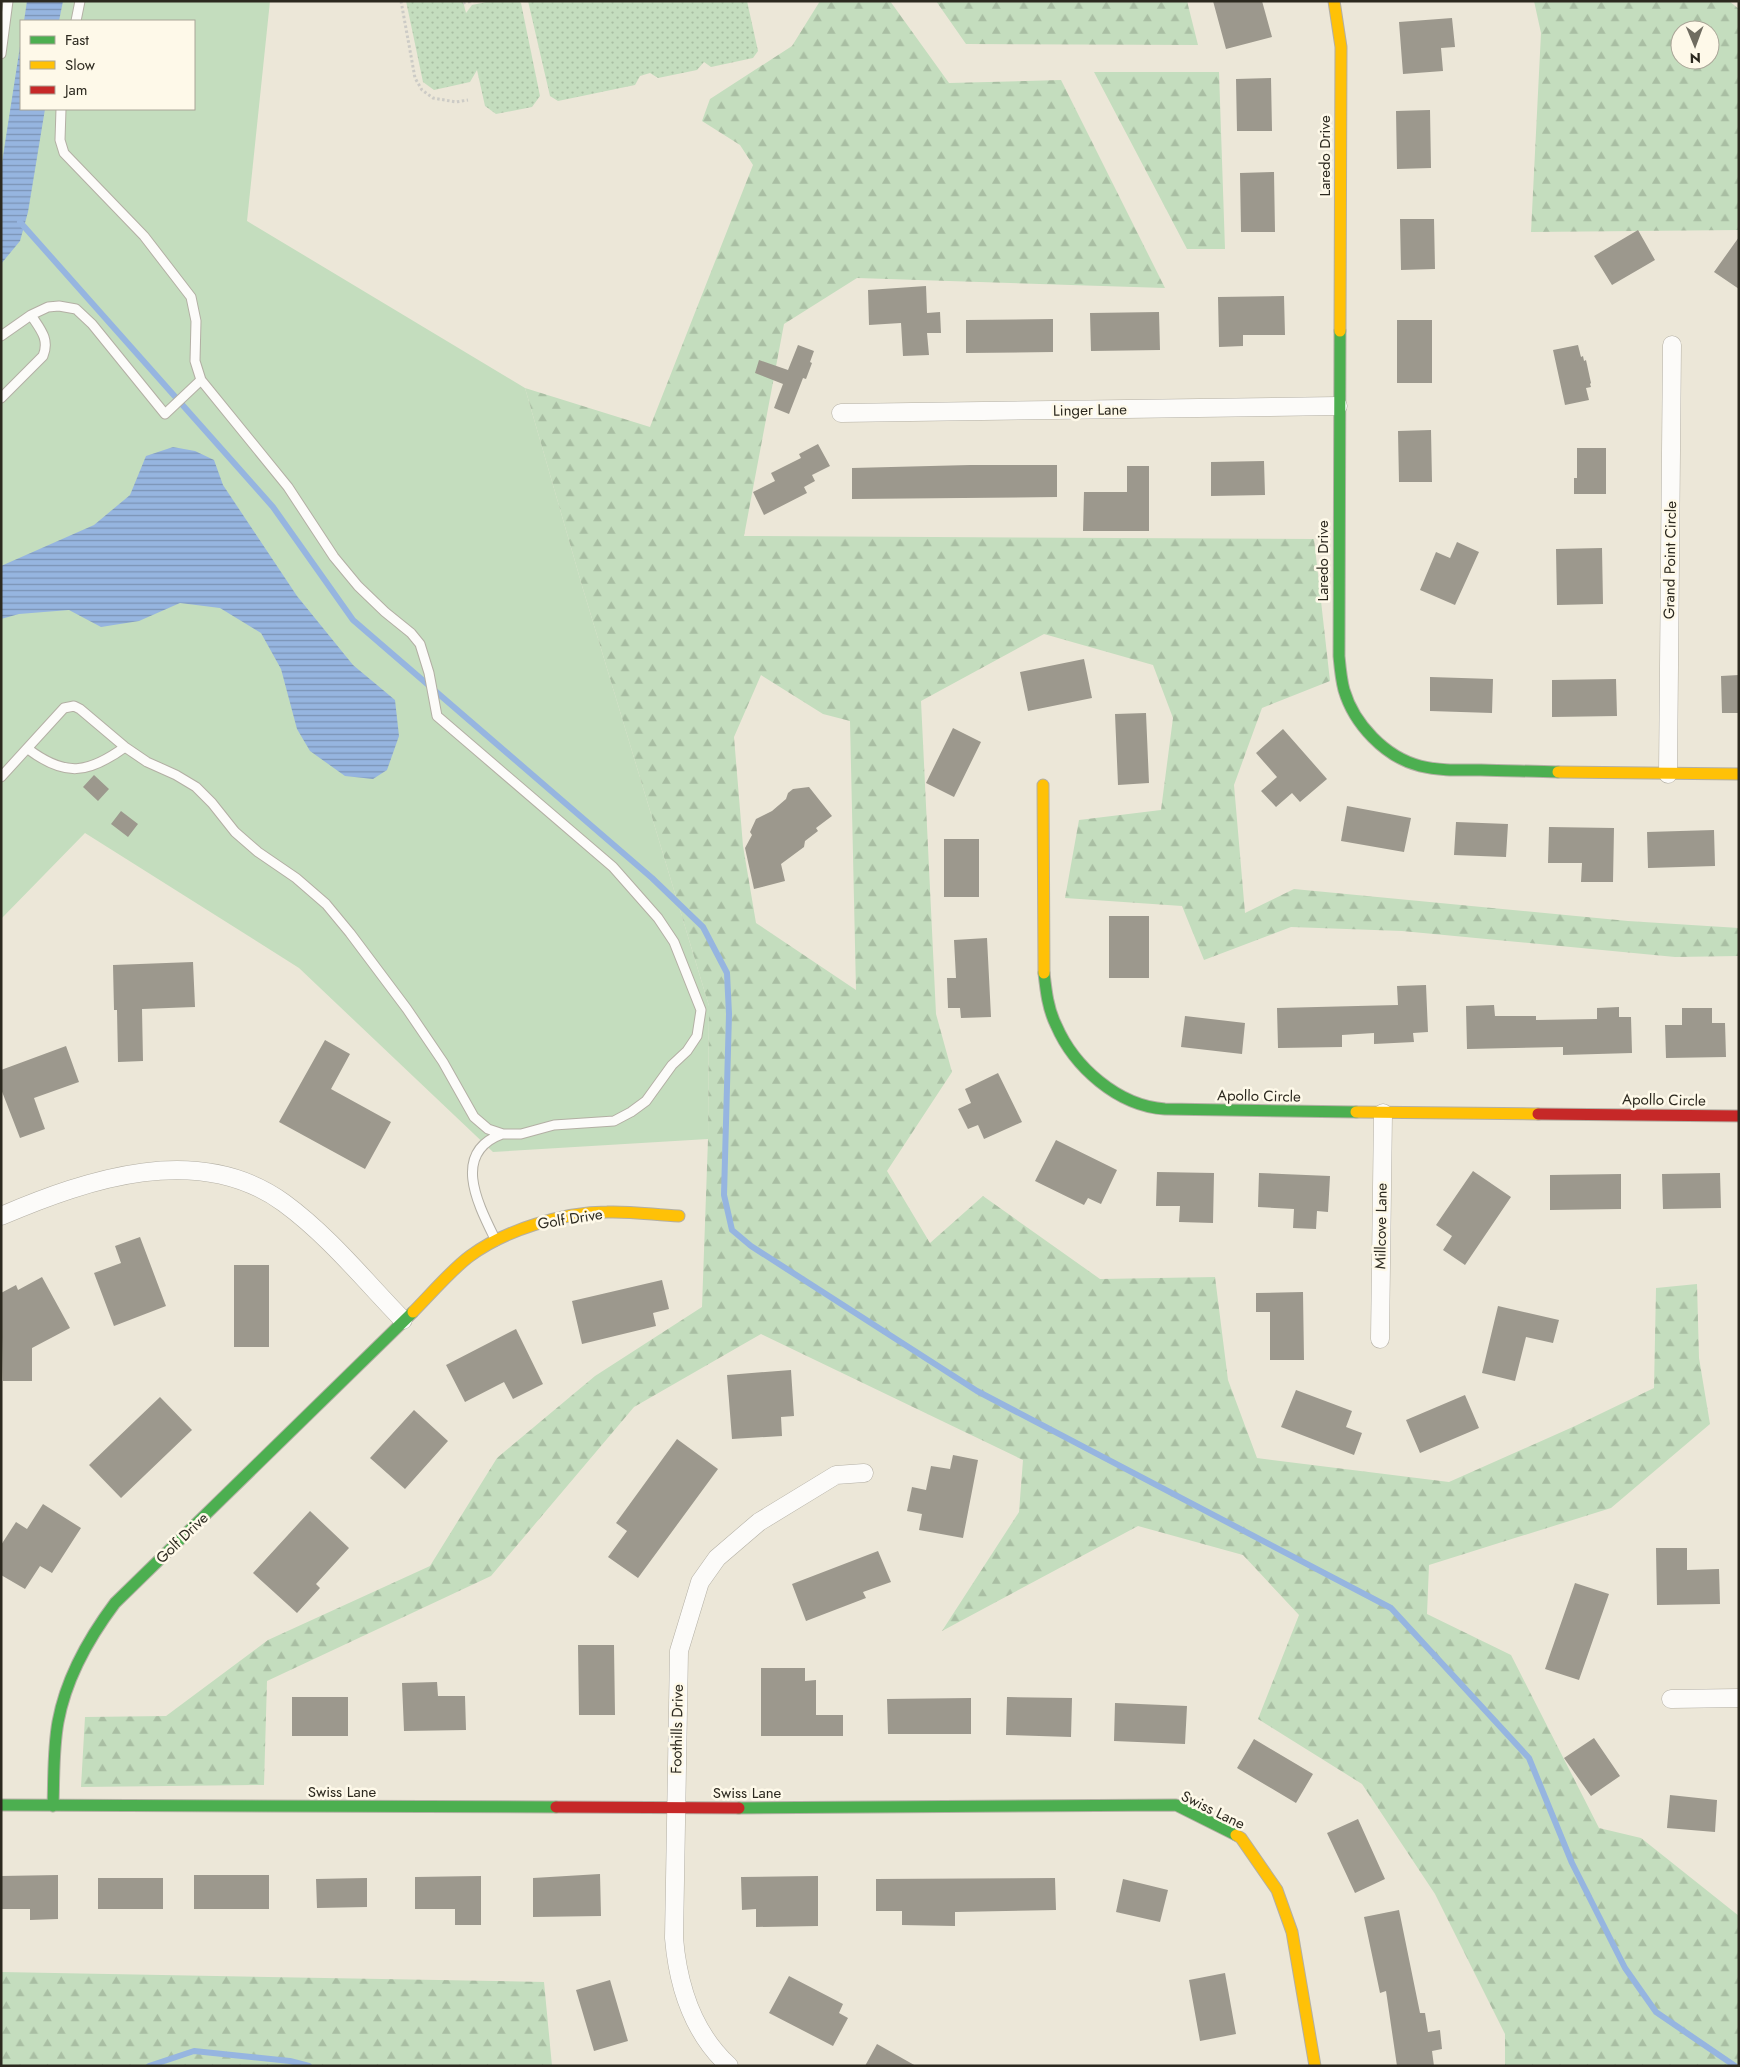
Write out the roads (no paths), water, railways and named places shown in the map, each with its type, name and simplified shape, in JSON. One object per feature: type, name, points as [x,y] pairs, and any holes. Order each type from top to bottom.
[{"type":"street","name":"Laredo Drive","points":[[1334,1],[1341,47],[1338,406],[1339,656],[1344,691],[1358,718],[1372,736],[1391,752],[1414,764],[1448,770],[1739,774]]},
{"type":"street","name":"Grand Point Circle","points":[[1668,774],[1672,345]]},
{"type":"street","name":"Linger Lane","points":[[841,413],[1338,406]]},
{"type":"street","name":"Apollo Circle","points":[[1043,785],[1045,972],[1050,1009],[1061,1034],[1076,1059],[1098,1080],[1119,1094],[1146,1106],[1186,1110],[1739,1116]]},
{"type":"street","name":"Millcove Lane","points":[[1380,1339],[1383,1113]]},
{"type":"street","points":[[1,1216],[97,1180],[140,1173],[186,1169],[226,1177],[258,1187],[284,1203],[315,1229],[403,1320]]},
{"type":"street","name":"Golf Drive","points":[[53,1806],[58,1721],[64,1698],[77,1664],[99,1624],[115,1603],[470,1256],[496,1241],[543,1221],[596,1212],[679,1216]]},
{"type":"street","name":"Foothills Drive","points":[[730,2066],[720,2057],[703,2034],[681,1987],[676,1967],[674,1938],[675,1808],[679,1651],[700,1582],[717,1558],[759,1522],[836,1475],[864,1473]]},
{"type":"street","points":[[1671,1699],[1739,1698]]},
{"type":"street","name":"Swiss Lane","points":[[1,1805],[675,1808],[1176,1805],[1241,1838],[1276,1890],[1292,1932],[1315,2066]]},
{"type":"lane","points":[[1,54],[8,1]]},
{"type":"lane","points":[[76,20],[80,1]]},
{"type":"lane","points":[[1,777],[64,708],[74,706],[125,747],[148,762],[196,787],[212,803],[235,832],[258,852],[296,878],[326,904],[407,1010],[443,1062],[474,1117],[488,1129],[503,1134],[521,1134],[554,1125],[614,1121],[646,1101],[672,1065],[687,1051],[697,1036],[701,1010],[674,942],[658,918],[613,867],[437,716],[429,673],[420,644],[411,633],[384,612],[352,579],[334,557],[288,487],[201,380],[195,361],[196,321],[191,297],[144,236],[64,153],[60,140],[62,110]]},
{"type":"lane","points":[[1,336],[31,315],[48,307],[59,306],[76,309],[92,324],[165,414],[201,380]]},
{"type":"lane","points":[[1,398],[43,356],[46,349],[46,339],[31,315]]},
{"type":"lane","points":[[28,749],[58,767],[77,768],[96,765],[125,747]]},
{"type":"lane","points":[[496,1241],[480,1208],[472,1181],[473,1165],[478,1150],[492,1138],[503,1134]]},
{"type":"water","points":[[27,1],[63,1],[59,20],[24,20]]},
{"type":"water","points":[[20,46],[20,110],[45,110],[28,212],[20,241],[1,264],[1,169]]},
{"type":"water","points":[[173,447],[195,451],[214,460],[223,485],[297,596],[353,665],[395,700],[399,736],[387,770],[373,779],[345,776],[310,751],[297,729],[281,669],[261,633],[220,608],[180,603],[139,621],[101,627],[69,610],[19,614],[1,619],[1,566],[94,525],[130,495],[146,456]]},
{"type":"waterway","points":[[20,222],[273,507],[353,620],[652,878],[703,927],[727,973],[729,1014],[724,1195],[732,1230],[751,1246],[977,1391],[1391,1608],[1529,1758],[1572,1863],[1625,1968],[1656,2012],[1735,2066]]},
{"type":"waterway","points":[[149,2066],[194,2051],[290,2061],[309,2066]]}]
